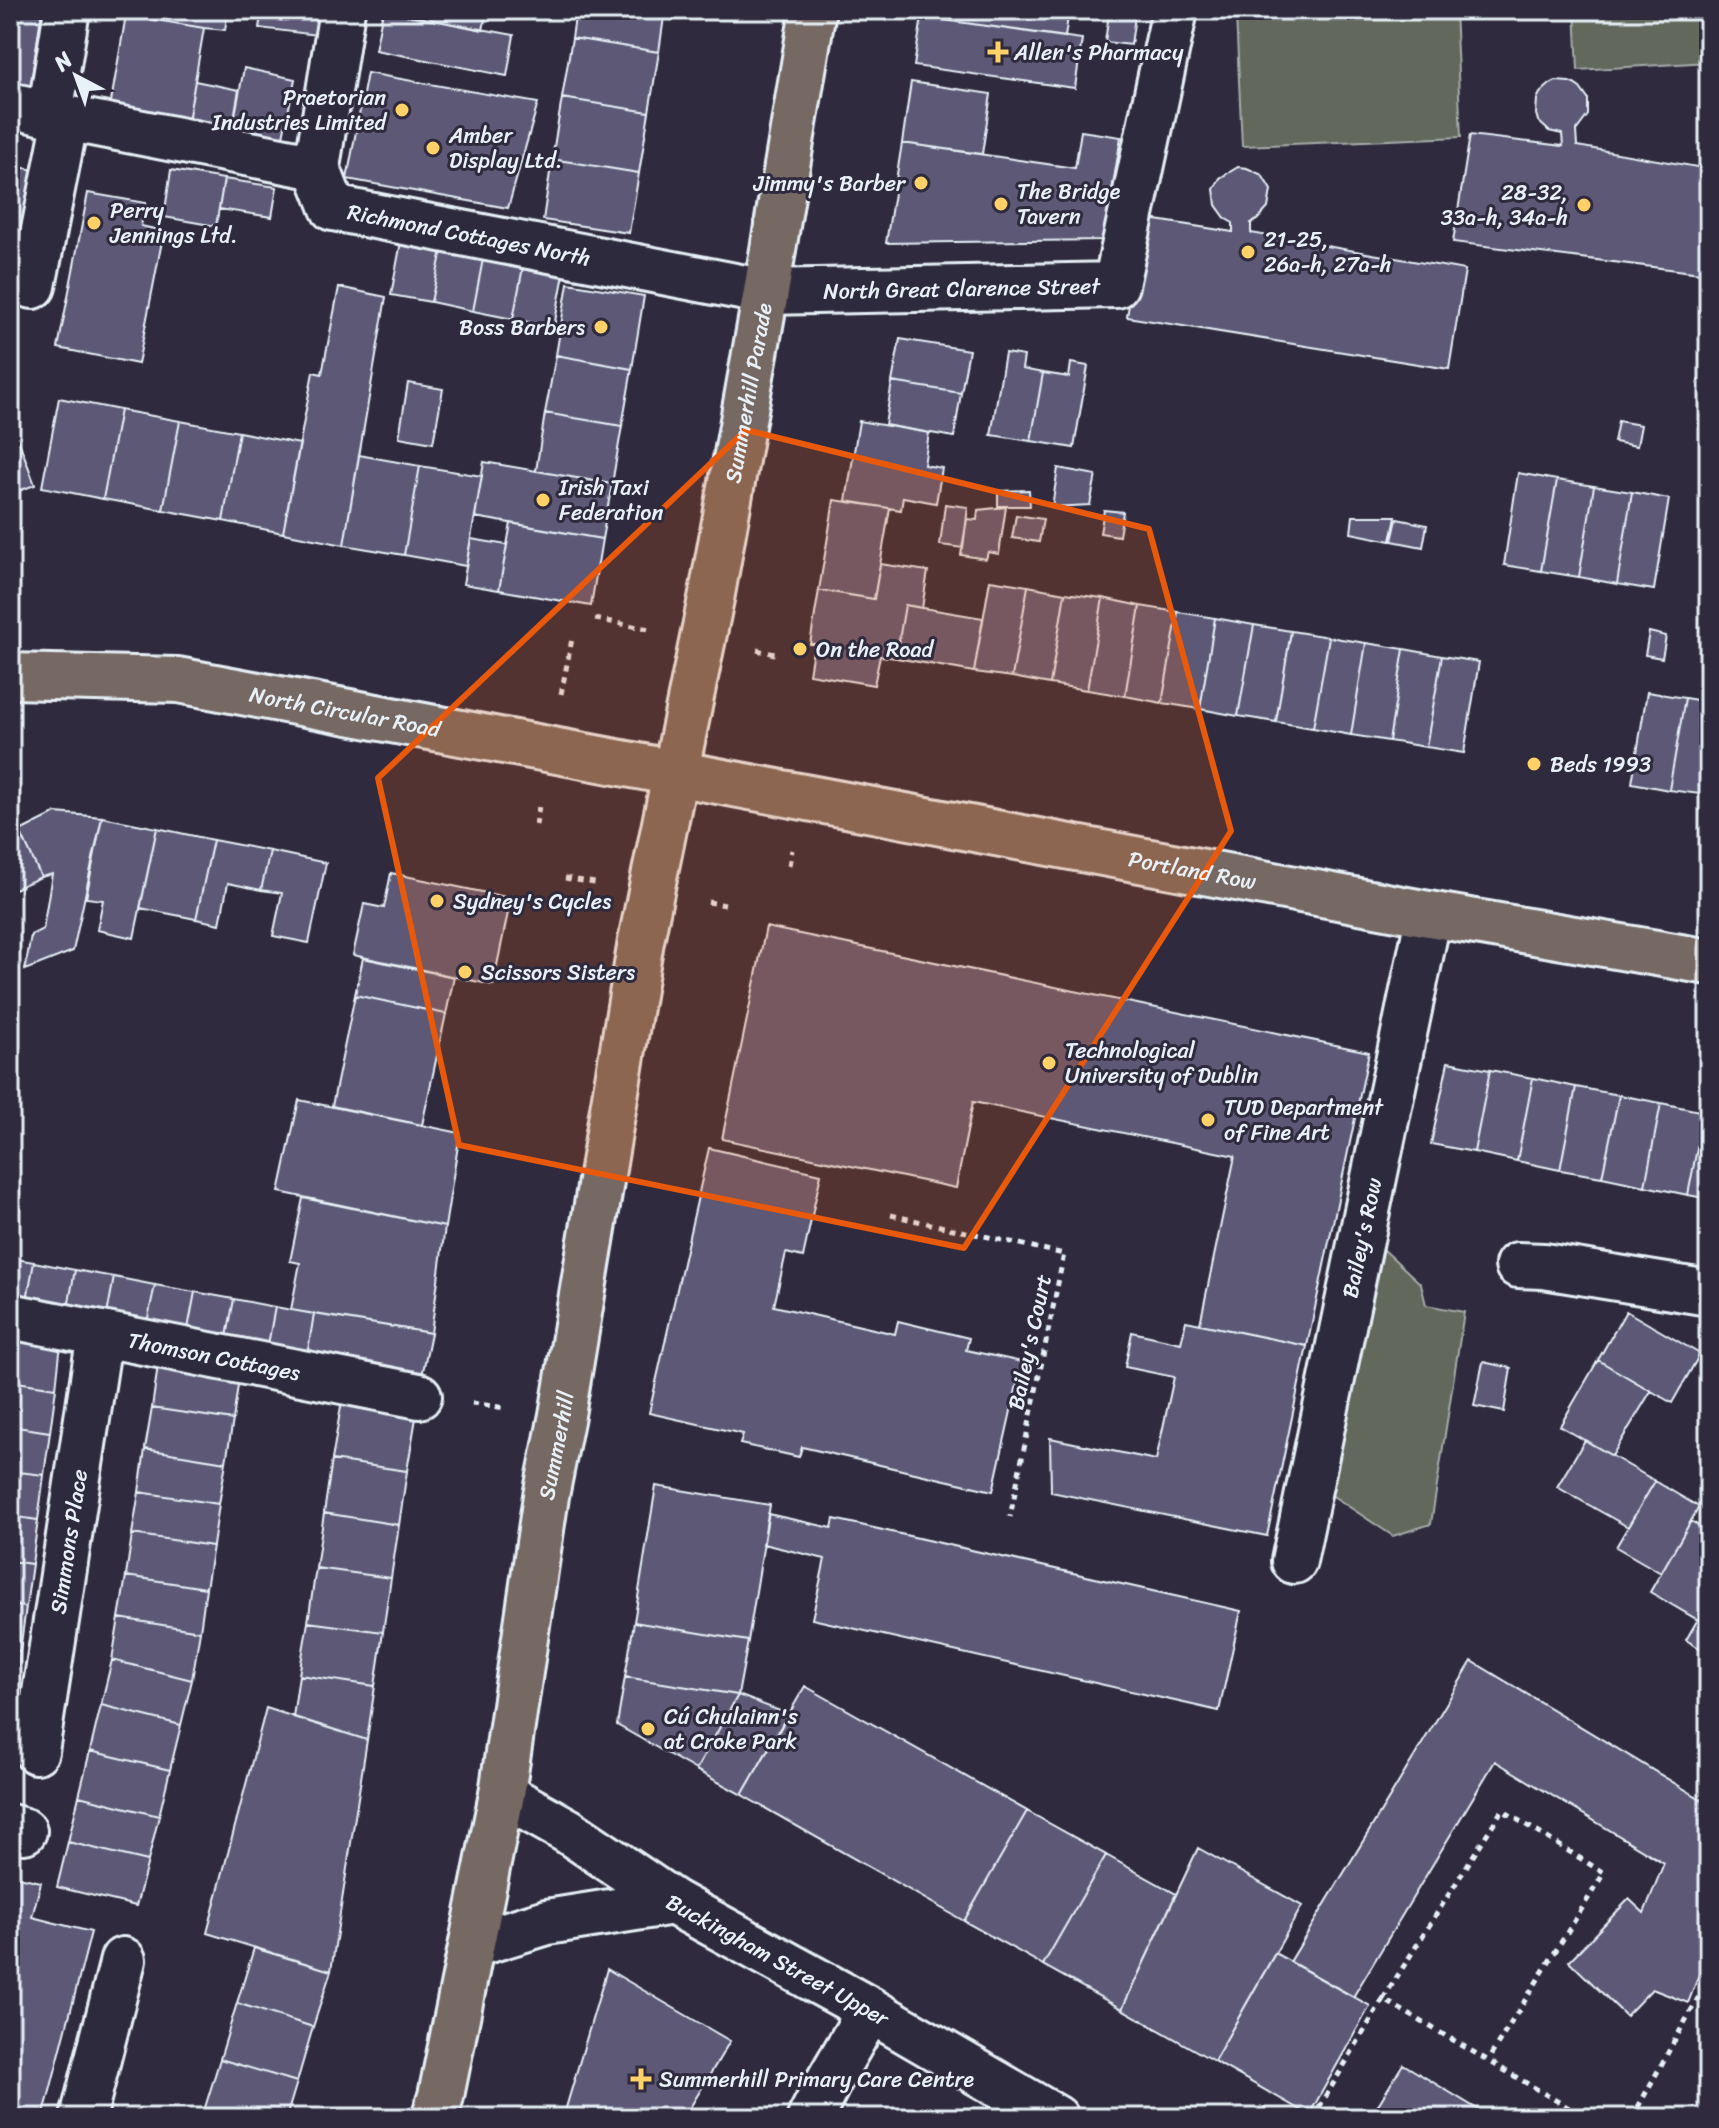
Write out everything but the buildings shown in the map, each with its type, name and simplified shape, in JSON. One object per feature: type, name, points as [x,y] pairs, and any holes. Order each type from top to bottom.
[{"type":"main road","name":"Summerhill Parade","points":[[675,774],[712,594],[813,10]]},
{"type":"main road","name":"North Circular Road","points":[[10,676],[178,680],[675,774]]},
{"type":"main road","name":"Portland Row","points":[[675,774],[1429,914],[1709,962]]},
{"type":"main road","name":"Summerhill","points":[[434,2118],[502,1794],[546,1496],[641,941],[675,774]]},
{"type":"street","points":[[10,280],[33,286],[42,112],[67,10]]},
{"type":"street","points":[[42,112],[317,167],[342,10]]},
{"type":"street","name":"North Great Clarence Street","points":[[766,292],[1116,285],[1175,10]]},
{"type":"street","name":"Richmond Cottages North","points":[[317,167],[333,208],[766,292]]},
{"type":"street","name":"Bailey's Row","points":[[1294,1561],[1429,914]]},
{"type":"street","points":[[1518,1265],[1544,1266],[1709,1293]]},
{"type":"street","name":"Thomson Cottages","points":[[10,1316],[419,1396]]},
{"type":"street","name":"Simmons Place","points":[[36,1751],[100,1334]]},
{"type":"street","name":"Buckingham Street Upper","points":[[502,1794],[568,1831],[673,1902],[870,2010],[1056,2118]]},
{"type":"street","points":[[472,1945],[547,1922],[673,1902]]},
{"type":"street","points":[[83,2118],[123,1960]]},
{"type":"street","points":[[810,2118],[870,2010]]},
{"type":"path","name":"Bailey's Court","points":[[891,1215],[1064,1254],[1010,1517]]},
{"type":"path","points":[[419,1396],[562,1415]]},
{"type":"path","points":[[1313,2118],[1383,1999],[1502,1810],[1604,1873],[1488,2060]]},
{"type":"path","points":[[1632,2118],[1709,1978]]},
{"type":"path","points":[[1383,1999],[1586,2118]]},
{"type":"highlighted area","points":[[746,430],[1149,529],[1231,831],[964,1248],[459,1145],[378,778]]},
{"type":"green space","points":[[1455,10],[1461,137],[1242,146],[1236,15]]},
{"type":"green space","points":[[1575,10],[1709,10],[1709,62],[1578,70]]},
{"type":"green space","points":[[1382,1248],[1421,1284],[1426,1305],[1464,1312],[1431,1524],[1393,1536],[1324,1490]]},
{"type":"place","name":"Allen's Pharmacy","points":[[998,52]]},
{"type":"place","name":"Praetorian Industries Limited","points":[[402,110]]},
{"type":"place","name":"Amber Display Ltd.","points":[[433,148]]},
{"type":"place","name":"Jimmy's Barber","points":[[921,183]]},
{"type":"place","name":"The Bridge Tavern","points":[[1001,204]]},
{"type":"place","name":"28-32, 33a-h, 34a-h","points":[[1584,205]]},
{"type":"place","name":"Perry Jennings Ltd.","points":[[94,223]]},
{"type":"place","name":"21-25, 26a-h, 27a-h","points":[[1248,252]]},
{"type":"place","name":"Boss Barbers","points":[[601,327]]},
{"type":"place","name":"Irish Taxi Federation","points":[[543,500]]},
{"type":"place","name":"On the Road","points":[[800,649]]},
{"type":"place","name":"Beds 1993","points":[[1534,764]]},
{"type":"place","name":"Sydney's Cycles","points":[[437,901]]},
{"type":"place","name":"Scissors Sisters","points":[[465,972]]},
{"type":"place","name":"Technological University of Dublin","points":[[1049,1063]]},
{"type":"place","name":"TUD Department of Fine Art","points":[[1208,1120]]},
{"type":"place","name":"Cú Chulainn's at Croke Park","points":[[648,1729]]},
{"type":"place","name":"Summerhill Primary Care Centre","points":[[641,2079]]}]
